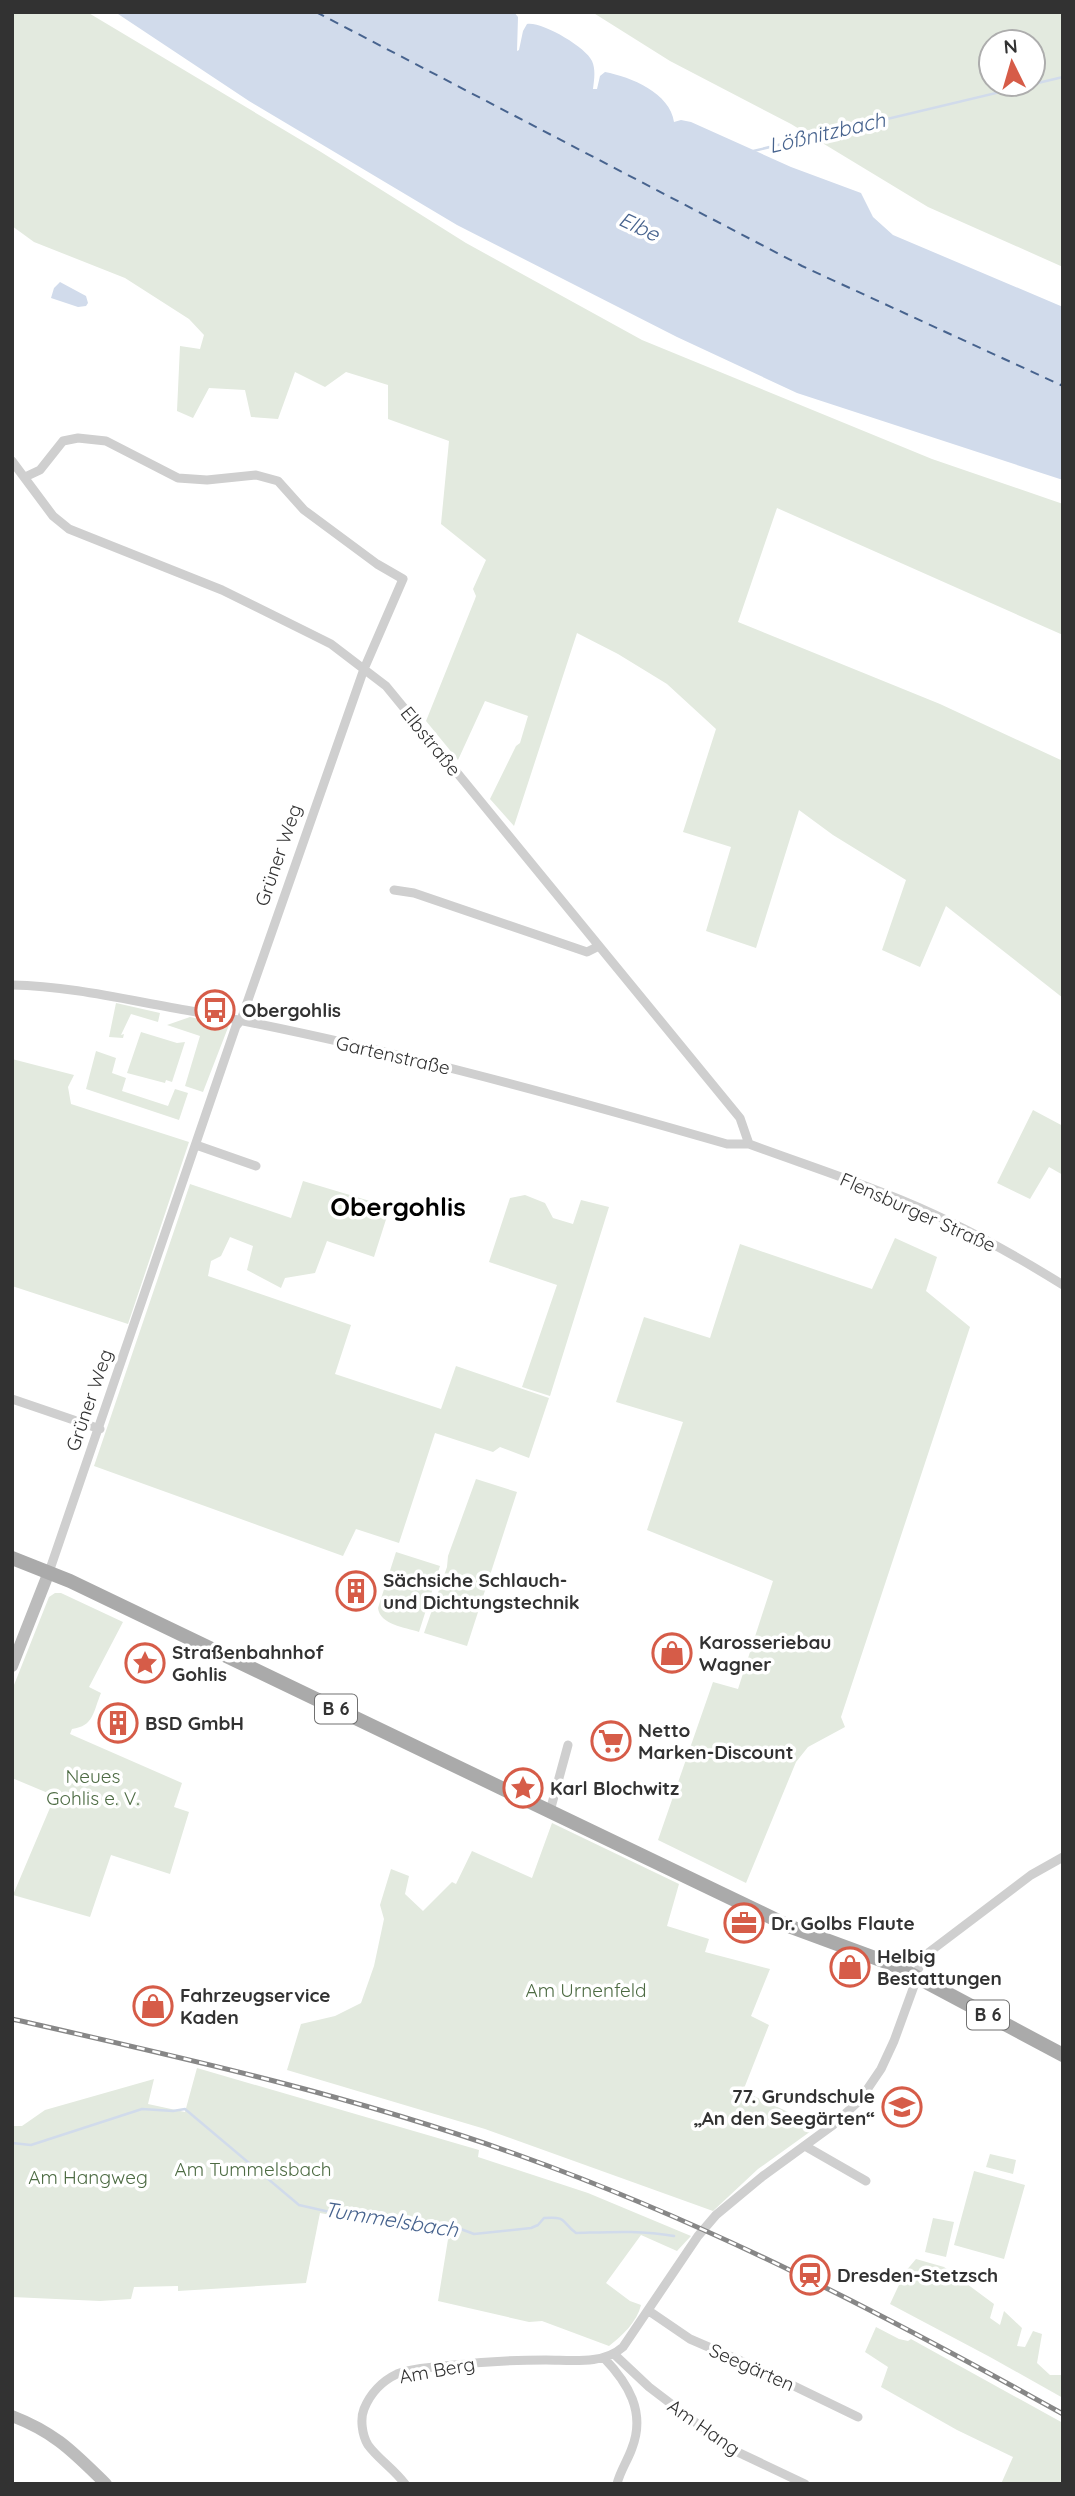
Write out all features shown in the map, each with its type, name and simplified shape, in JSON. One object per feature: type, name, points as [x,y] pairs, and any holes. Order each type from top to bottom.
[{"type":"main road","name":"B 6","points":[[12,1558],[49,1572],[791,1927],[894,1965],[1063,2055]]},
{"type":"street","name":"Grüner Weg","points":[[12,1665],[49,1572],[100,1429],[236,1026],[242,1020],[364,668],[403,579],[377,564],[304,510],[278,481],[256,475],[207,481],[178,478],[106,440],[78,438],[63,441],[40,470],[25,477]]},
{"type":"street","name":"Elbstraße","points":[[12,461],[53,516],[69,529],[222,590],[331,644],[386,685],[740,1118],[749,1144]]},
{"type":"street","points":[[394,890],[414,894],[587,952],[599,946]]},
{"type":"street","name":"Gartenstraße","points":[[12,985],[47,985],[242,1020],[462,1070],[727,1144],[749,1144],[769,1151]]},
{"type":"street","points":[[195,1145],[256,1166]]},
{"type":"street","name":"Flensburger Straße","points":[[769,1151],[886,1194],[948,1221],[1063,1286]]},
{"type":"street","points":[[12,1399],[100,1429]]},
{"type":"street","points":[[550,1811],[568,1745]]},
{"type":"street","points":[[615,2354],[624,2347],[698,2236],[716,2215],[846,2114],[860,2100],[881,2069],[914,1986],[914,1976],[928,1953],[1031,1875],[1063,1857]]},
{"type":"street","points":[[805,2146],[866,2181]]},
{"type":"street","name":"Seegärten","points":[[649,2311],[690,2339],[858,2417]]},
{"type":"street","name":"Am Berg","points":[[405,2484],[368,2445],[364,2435],[362,2414],[367,2402],[384,2381],[407,2371],[433,2367],[515,2360],[604,2358],[615,2354]]},
{"type":"street","name":"Am Hang","points":[[615,2354],[649,2387],[729,2448],[805,2484]]},
{"type":"street","points":[[604,2358],[632,2395],[636,2407],[634,2445],[617,2484]]},
{"type":"street","points":[[12,2416],[45,2430],[62,2442],[106,2484]]},
{"type":"green space","points":[[12,12],[87,12],[321,152],[466,243],[642,340],[932,459],[1063,504],[1063,635],[777,508],[738,622],[940,704],[1063,761],[1063,998],[946,906],[920,967],[882,950],[906,880],[833,835],[799,810],[756,948],[706,931],[731,847],[683,832],[716,729],[667,684],[577,633],[514,826],[490,799],[516,746],[520,743],[528,716],[485,701],[458,760],[426,721],[475,599],[473,589],[486,560],[441,524],[449,441],[388,419],[388,385],[346,372],[325,387],[295,372],[278,419],[251,417],[245,390],[209,388],[193,418],[177,411],[180,346],[200,349],[204,335],[189,319],[125,278],[34,242],[12,226]]},
{"type":"green space","points":[[592,12],[1063,12],[1063,267],[928,207],[791,124],[670,61]]},
{"type":"green space","points":[[116,1003],[160,1013],[158,1022],[131,1014],[121,1035],[124,1034],[123,1038],[109,1037]]},
{"type":"green space","points":[[190,1017],[229,1025],[203,1092],[185,1086],[200,1036],[167,1025]]},
{"type":"green space","points":[[141,1032],[177,1043],[185,1042],[172,1082],[166,1080],[165,1083],[127,1073]]},
{"type":"green space","points":[[96,1051],[116,1058],[112,1073],[126,1078],[122,1091],[168,1106],[175,1089],[188,1093],[179,1120],[86,1089]]},
{"type":"green space","points":[[12,1059],[74,1075],[68,1087],[71,1104],[189,1142],[128,1324],[12,1286]]},
{"type":"green space","points":[[1033,1110],[1063,1126],[1063,1175],[1049,1167],[1030,1199],[997,1183]]},
{"type":"green space","points":[[303,1181],[390,1207],[374,1257],[327,1241],[315,1273],[285,1278],[281,1288],[247,1270],[253,1246],[230,1237],[221,1256],[211,1261],[208,1276],[351,1325],[335,1374],[441,1409],[456,1366],[549,1398],[529,1458],[500,1447],[493,1452],[435,1433],[399,1543],[356,1529],[343,1556],[94,1466],[190,1184],[291,1218]]},
{"type":"green space","points":[[525,1195],[545,1203],[553,1218],[573,1224],[581,1200],[609,1207],[550,1396],[522,1387],[557,1285],[489,1262],[510,1198]]},
{"type":"green space","points":[[895,1238],[937,1257],[926,1291],[970,1327],[841,1717],[845,1727],[808,1747],[796,1762],[746,1883],[658,1840],[713,1682],[738,1689],[773,1581],[647,1530],[683,1422],[616,1402],[644,1317],[710,1338],[740,1244],[872,1289]]},
{"type":"green space","points":[[476,1479],[517,1492],[467,1646],[424,1633]]},
{"type":"green space","points":[[396,1552],[440,1566],[419,1632],[388,1622],[378,1608]]},
{"type":"green space","name":"Neues Gohlis e. V.","points":[[61,1593],[123,1622],[89,1687],[101,1693],[92,1717],[85,1725],[72,1729],[70,1734],[182,1783],[174,1807],[189,1812],[170,1874],[111,1855],[90,1917],[13,1895],[55,1796],[12,1778],[12,1690],[49,1597]]},
{"type":"green space","name":"Am Urnenfeld","points":[[552,1823],[679,1884],[667,1926],[709,1939],[705,1952],[770,1969],[751,2016],[769,2025],[743,2091],[818,2126],[758,2169],[713,2211],[485,2129],[287,2070],[301,2024],[335,2016],[361,2003],[374,1966],[384,1919],[380,1905],[391,1869],[409,1876],[405,1894],[423,1911],[452,1882],[456,1884],[472,1851],[532,1878]]},
{"type":"green space","points":[[197,2068],[479,2150],[478,2157],[588,2193],[691,2236],[677,2251],[641,2235],[606,2283],[630,2301],[641,2305],[633,2323],[609,2346],[542,2321],[529,2322],[438,2301],[450,2227],[402,2228],[320,2213],[306,2283],[178,2291],[178,2286],[134,2287],[131,2299],[100,2301],[12,2297],[12,2126],[22,2126],[45,2110],[154,2079],[148,2104],[185,2112]]},
{"type":"green space","points":[[990,2154],[1016,2160],[1013,2174],[986,2167]]},
{"type":"green space","points":[[974,2171],[1025,2185],[1004,2259],[954,2245]]},
{"type":"green space","points":[[933,2218],[954,2222],[946,2257],[925,2252]]},
{"type":"green space","points":[[916,2259],[944,2267],[994,2304],[990,2318],[1000,2325],[1004,2311],[1022,2328],[1017,2346],[1025,2347],[1033,2331],[1042,2334],[1037,2363],[1050,2375],[1063,2375],[1063,2398],[890,2304],[905,2272]]},
{"type":"green space","points":[[876,2327],[899,2339],[911,2339],[1063,2423],[1063,2484],[1001,2484],[1013,2457],[957,2430],[881,2387],[888,2367],[865,2352]]},
{"type":"water","name":"Elbe","points":[[115,12],[514,12],[518,17],[517,51],[527,24],[552,31],[588,55],[594,68],[593,89],[597,89],[600,76],[605,72],[637,82],[665,103],[674,122],[691,122],[791,167],[861,193],[873,217],[893,235],[1063,307],[1063,480],[797,393],[677,337],[457,225],[249,101]]},
{"type":"water","points":[[60,282],[86,296],[86,306],[78,307],[51,298],[54,288]]},
{"type":"waterway","name":"Lößnitzbach","points":[[749,152],[1063,77]]},
{"type":"waterway","name":"Tummelsbach","points":[[12,2143],[31,2145],[142,2109],[185,2109],[299,2205],[407,2226],[450,2225],[474,2234],[531,2228],[544,2218],[557,2218],[576,2233],[637,2232],[674,2236]]},
{"type":"ferry route","points":[[316,12],[802,266],[1063,386]]},
{"type":"railway","points":[[12,2019],[332,2097],[459,2134],[521,2156],[662,2211],[730,2242],[864,2307],[1063,2414]]},
{"type":"place","name":"Obergohlis","points":[[215,1010]]},
{"type":"place","name":"Sächsiche Schlauch- und Dichtungstechnik","points":[[356,1591]]},
{"type":"place","name":"Karosseriebau Wagner","points":[[672,1653]]},
{"type":"place","name":"Straßenbahnhof Gohlis","points":[[145,1663]]},
{"type":"place","name":"BSD GmbH","points":[[118,1723]]},
{"type":"place","name":"Netto Marken-Discount","points":[[611,1741]]},
{"type":"place","name":"Karl Blochwitz","points":[[523,1788]]},
{"type":"place","name":"Dr. Golbs Flaute","points":[[744,1923]]},
{"type":"place","name":"Helbig Bestattungen","points":[[850,1967]]},
{"type":"place","name":"Fahrzeugservice Kaden","points":[[153,2006]]},
{"type":"place","name":"77. Grundschule „An den Seegärten“","points":[[902,2107]]},
{"type":"place","name":"Dresden-Stetzsch","points":[[810,2275]]},
{"type":"district","name":"Obergohlis","points":[[398,1207]]},
{"type":"park label","name":"Am Tummelsbach","points":[[253,2169]]},
{"type":"park label","name":"Am Hangweg","points":[[88,2177]]}]
